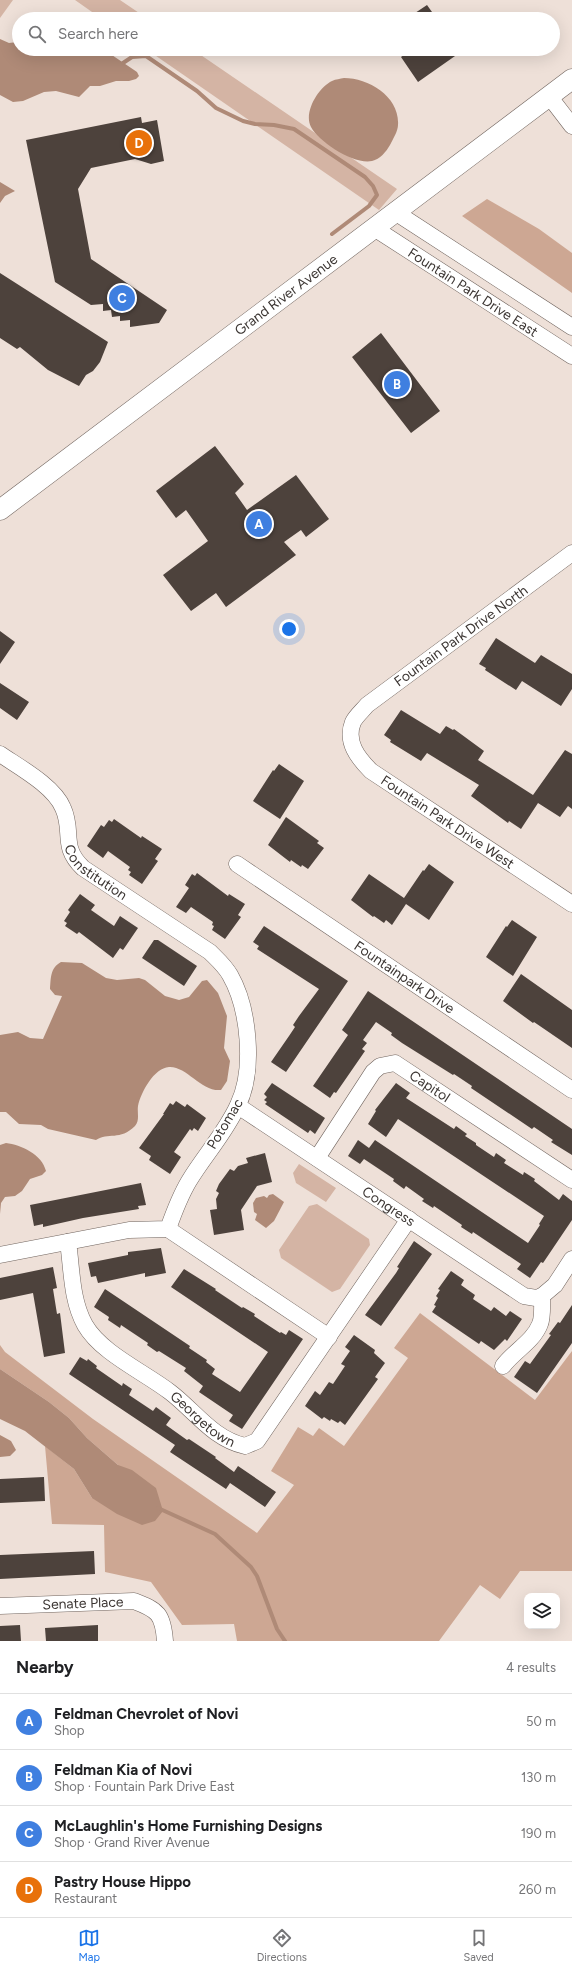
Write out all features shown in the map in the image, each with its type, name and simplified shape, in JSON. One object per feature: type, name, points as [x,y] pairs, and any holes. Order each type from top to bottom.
[{"type":"main road","name":"Grand River Avenue","points":[[0,510],[572,79]]},
{"type":"street","points":[[549,96],[572,126]]},
{"type":"street","name":"Fountain Park Drive East","points":[[395,212],[572,327]]},
{"type":"street","name":"Fountain Park Drive East","points":[[374,228],[572,356]]},
{"type":"street","name":"Fountain Park Drive North","points":[[353,721],[367,705],[572,553]]},
{"type":"street","name":"Fountain Park Drive West","points":[[353,721],[350,739],[360,760],[371,771],[572,904]]},
{"type":"street","name":"Constitution","points":[[0,754],[41,783],[59,800],[66,820],[68,845],[71,853],[83,868],[210,952],[224,967]]},
{"type":"street","name":"Fountainpark Drive","points":[[237,864],[572,1090]]},
{"type":"street","name":"Potomac","points":[[168,1229],[179,1199],[188,1181],[238,1106],[246,1084],[248,1068],[242,1005],[236,987],[224,967]]},
{"type":"street","name":"Capitol","points":[[317,1158],[373,1072],[380,1066],[395,1063],[572,1180]]},
{"type":"street","name":"Congress","points":[[238,1106],[524,1296],[536,1298],[542,1296]]},
{"type":"street","name":"Georgetown","points":[[68,1242],[79,1314],[89,1331],[108,1350],[172,1393],[228,1441],[245,1446],[258,1441],[409,1219]]},
{"type":"street","points":[[0,1255],[128,1230],[168,1229],[329,1337]]},
{"type":"street","points":[[503,1366],[510,1356],[525,1346],[541,1323],[542,1296],[555,1285],[572,1259]]},
{"type":"street","name":"Senate Place","points":[[0,1606],[134,1601],[155,1609],[164,1626],[165,1641]]},
{"type":"shaded area","points":[[0,0],[13,0],[0,18]]},
{"type":"shaded area","points":[[75,0],[120,0],[138,12],[92,12]]},
{"type":"shaded area","points":[[0,39],[9,43],[12,43],[12,56],[113,56],[137,72],[139,76],[136,79],[129,81],[116,81],[100,86],[90,86],[79,97],[56,91],[44,92],[23,101],[13,102],[0,95]]},
{"type":"shaded area","points":[[156,56],[202,56],[397,189],[379,210]]},
{"type":"shaded area","points":[[344,78],[363,81],[373,85],[388,98],[394,106],[397,115],[397,130],[387,150],[375,160],[365,161],[347,156],[321,139],[311,127],[309,114],[318,94],[327,84],[336,79]]},
{"type":"shaded area","points":[[0,182],[15,191],[5,196],[0,203]]},
{"type":"shaded area","points":[[487,199],[539,229],[572,253],[572,293],[462,216]]},
{"type":"shaded area","points":[[61,962],[82,963],[106,978],[117,980],[139,978],[145,980],[165,996],[179,1000],[189,997],[202,981],[207,980],[218,993],[227,1016],[224,1048],[230,1061],[227,1081],[221,1090],[214,1090],[207,1087],[182,1070],[169,1067],[163,1068],[153,1076],[142,1094],[138,1106],[138,1116],[135,1126],[130,1131],[119,1135],[96,1140],[48,1129],[41,1125],[19,1124],[6,1112],[0,1112],[0,1035],[18,1032],[30,1038],[43,1039],[62,996],[55,995],[50,989],[53,970],[57,964]]},
{"type":"shaded area","points":[[6,1143],[24,1148],[36,1155],[44,1165],[46,1171],[42,1175],[30,1179],[22,1191],[15,1196],[5,1197],[1,1203],[0,1214],[0,1145]]},
{"type":"shaded area","points":[[299,1164],[336,1188],[326,1202],[296,1183],[293,1173]]},
{"type":"shaded area","points":[[273,1194],[284,1202],[274,1221],[266,1228],[255,1220],[257,1214],[254,1212],[253,1203],[256,1198],[264,1196],[267,1198],[269,1195]]},
{"type":"shaded area","points":[[317,1204],[369,1239],[370,1245],[340,1289],[332,1292],[281,1258],[279,1250],[309,1206]]},
{"type":"shaded area","points":[[420,1313],[535,1400],[572,1351],[572,1571],[520,1571],[500,1599],[480,1585],[439,1641],[237,1641],[234,1624],[182,1625],[151,1582],[105,1572],[104,1525],[52,1524],[45,1446],[74,1469],[92,1498],[118,1465],[87,1438],[69,1418],[49,1402],[0,1369],[0,1345],[5,1352],[93,1419],[257,1533],[294,1485],[271,1471],[298,1427],[313,1436],[319,1428],[344,1446],[408,1358],[394,1348]]},
{"type":"shaded area","points":[[0,1369],[49,1402],[69,1418],[87,1438],[118,1465],[132,1470],[156,1488],[163,1511],[155,1521],[142,1525],[117,1514],[92,1498],[74,1469],[25,1431],[0,1419]]},
{"type":"shaded area","points":[[0,1435],[11,1441],[16,1450],[10,1456],[0,1457]]},
{"type":"building","points":[[427,5],[432,12],[416,12]]},
{"type":"building","points":[[402,56],[455,56],[418,82],[401,57]]},
{"type":"building","points":[[141,117],[142,123],[157,120],[164,161],[151,164],[135,159],[91,168],[78,189],[91,259],[167,310],[159,323],[130,327],[130,320],[120,321],[120,316],[112,317],[111,310],[103,311],[103,304],[91,305],[55,282],[26,140]]},
{"type":"building","points":[[0,273],[108,342],[100,362],[93,371],[86,375],[79,386],[48,370],[20,347],[17,349],[0,338]]},
{"type":"building","points":[[381,333],[440,411],[411,433],[352,357]]},
{"type":"building","points":[[215,446],[244,484],[235,493],[247,510],[296,475],[329,519],[306,537],[301,530],[284,542],[296,555],[226,607],[216,593],[191,611],[163,575],[208,541],[186,510],[176,518],[156,491]]},
{"type":"building","points":[[0,631],[15,642],[0,664]]},
{"type":"building","points":[[496,638],[535,663],[541,655],[572,674],[572,689],[561,706],[522,681],[516,690],[485,670],[486,668],[479,664]]},
{"type":"building","points":[[0,683],[29,702],[17,720],[0,708]]},
{"type":"building","points":[[401,710],[440,734],[446,726],[453,730],[454,729],[484,751],[478,760],[533,795],[565,750],[572,754],[572,809],[568,806],[560,817],[538,803],[521,829],[509,821],[508,823],[471,796],[479,785],[427,753],[421,761],[390,742],[391,740],[384,735]]},
{"type":"building","points":[[279,764],[304,781],[280,819],[253,801],[273,770],[274,771]]},
{"type":"building","points":[[286,817],[319,841],[317,843],[324,848],[308,869],[302,865],[301,867],[291,860],[290,862],[268,845]]},
{"type":"building","points":[[114,819],[141,838],[142,836],[162,849],[155,859],[158,861],[142,884],[129,875],[131,872],[128,870],[130,867],[108,851],[103,858],[87,846],[101,825],[104,827],[109,820],[112,822]]},
{"type":"building","points":[[429,864],[454,882],[429,920],[406,904],[392,925],[386,920],[384,923],[374,916],[373,917],[351,900],[369,874],[404,898],[423,870],[424,871]]},
{"type":"building","points":[[197,873],[228,896],[229,894],[245,904],[238,915],[241,917],[225,939],[212,930],[214,926],[212,925],[213,922],[191,907],[186,913],[176,907],[189,888],[185,885],[192,874],[195,876]]},
{"type":"building","points":[[80,894],[95,905],[91,910],[114,926],[120,916],[138,928],[123,950],[120,948],[113,958],[79,932],[77,934],[65,926],[67,923],[64,921],[70,912],[68,910]]},
{"type":"building","points":[[512,920],[537,937],[513,976],[486,957],[506,926],[507,927]]},
{"type":"building","points":[[264,926],[348,981],[286,1072],[271,1062],[295,1027],[293,1025],[319,989],[257,949],[259,946],[253,942]]},
{"type":"building","points":[[154,940],[158,940],[197,966],[184,986],[142,958]]},
{"type":"building","points":[[521,974],[572,1010],[572,1048],[534,1022],[533,1023],[503,1001]]},
{"type":"building","points":[[368,991],[572,1129],[572,1155],[551,1142],[553,1140],[534,1127],[532,1129],[471,1088],[472,1086],[454,1074],[453,1075],[402,1043],[391,1035],[392,1033],[376,1022],[363,1040],[367,1043],[362,1049],[365,1051],[336,1093],[334,1092],[330,1098],[313,1086],[348,1035],[342,1030]]},
{"type":"building","points":[[272,1083],[325,1118],[315,1134],[310,1130],[308,1133],[265,1104],[267,1102],[264,1100],[267,1097],[264,1094]]},
{"type":"building","points":[[396,1083],[410,1093],[406,1098],[454,1129],[456,1126],[467,1134],[465,1136],[476,1143],[476,1145],[494,1157],[496,1153],[506,1160],[504,1163],[523,1175],[524,1172],[535,1179],[534,1181],[559,1200],[563,1194],[572,1201],[572,1220],[543,1263],[541,1262],[530,1278],[517,1269],[521,1264],[473,1232],[472,1234],[461,1227],[462,1225],[434,1206],[433,1208],[422,1201],[424,1199],[406,1186],[404,1189],[393,1181],[394,1179],[364,1159],[360,1164],[348,1156],[358,1140],[369,1148],[375,1140],[528,1243],[540,1225],[539,1224],[544,1216],[398,1119],[386,1137],[368,1124],[376,1111],[375,1110]]},
{"type":"building","points":[[176,1101],[185,1107],[187,1104],[206,1118],[198,1131],[194,1128],[192,1131],[190,1129],[174,1152],[181,1157],[170,1174],[149,1160],[151,1156],[139,1148],[164,1114],[170,1103],[173,1105]]},
{"type":"building","points":[[265,1153],[272,1182],[257,1186],[241,1210],[244,1230],[214,1235],[210,1210],[217,1209],[216,1199],[219,1193],[216,1191],[219,1184],[230,1169],[234,1171],[238,1166],[248,1163],[246,1158]]},
{"type":"building","points":[[141,1183],[146,1205],[138,1206],[139,1209],[83,1218],[43,1227],[43,1224],[34,1226],[30,1205]]},
{"type":"building","points":[[414,1241],[432,1254],[381,1326],[365,1315],[396,1273],[399,1268],[397,1267]]},
{"type":"building","points":[[161,1248],[166,1273],[145,1277],[145,1273],[98,1283],[96,1276],[91,1277],[88,1263],[128,1255],[128,1252]]},
{"type":"building","points":[[53,1267],[57,1288],[53,1289],[57,1314],[60,1313],[65,1353],[44,1357],[33,1293],[0,1300],[0,1278]]},
{"type":"building","points":[[184,1269],[216,1289],[215,1290],[242,1308],[243,1307],[255,1314],[254,1316],[280,1333],[281,1332],[286,1335],[289,1330],[303,1339],[242,1429],[229,1421],[233,1415],[199,1392],[203,1386],[184,1371],[186,1368],[159,1351],[157,1352],[147,1345],[148,1343],[121,1325],[120,1328],[108,1320],[109,1317],[94,1307],[105,1289],[190,1346],[189,1348],[207,1360],[206,1362],[215,1369],[212,1374],[240,1392],[268,1352],[171,1287]]},
{"type":"building","points":[[451,1271],[464,1280],[461,1285],[475,1295],[473,1299],[491,1311],[494,1307],[506,1316],[510,1311],[522,1319],[507,1341],[505,1339],[494,1350],[481,1341],[479,1344],[432,1312],[436,1306],[434,1305],[438,1298],[436,1296],[440,1290],[438,1289]]},
{"type":"building","points":[[572,1305],[572,1343],[537,1393],[514,1377],[525,1361],[530,1364],[551,1335],[549,1334],[558,1322],[560,1323]]},
{"type":"building","points":[[354,1335],[375,1350],[374,1353],[385,1363],[375,1377],[378,1379],[345,1425],[340,1421],[338,1423],[331,1419],[330,1421],[324,1417],[322,1419],[305,1406],[315,1391],[320,1395],[329,1382],[333,1384],[345,1366],[341,1364],[350,1351],[345,1347]]},
{"type":"building","points":[[80,1357],[87,1361],[88,1359],[97,1366],[96,1368],[122,1386],[123,1383],[132,1389],[129,1395],[153,1411],[156,1407],[171,1418],[166,1425],[187,1440],[189,1439],[216,1457],[215,1458],[234,1472],[238,1466],[276,1492],[265,1507],[230,1483],[226,1489],[170,1452],[175,1445],[69,1374]]},
{"type":"building","points":[[44,1477],[45,1501],[0,1503],[0,1479]]},
{"type":"building","points":[[94,1551],[95,1574],[0,1579],[0,1555]]},
{"type":"building","points":[[20,1625],[21,1641],[0,1641],[0,1626]]},
{"type":"building","points":[[98,1625],[98,1641],[46,1641],[45,1628]]},
{"type":"waterway","points":[[123,63],[132,57],[146,56],[197,91],[216,108],[243,121],[294,129],[365,177],[373,186],[377,195],[369,206],[332,234]]},
{"type":"waterway","points":[[158,1508],[215,1534],[251,1567],[257,1576],[277,1629],[285,1641]]},
{"type":"place","name":"Pastry House Hippo","points":[[139,143]]},
{"type":"place","name":"McLaughlin's Home Furnishing Designs","points":[[122,298]]},
{"type":"place","name":"Feldman Kia of Novi","points":[[397,384]]},
{"type":"place","name":"Feldman Chevrolet of Novi","points":[[259,524]]}]
